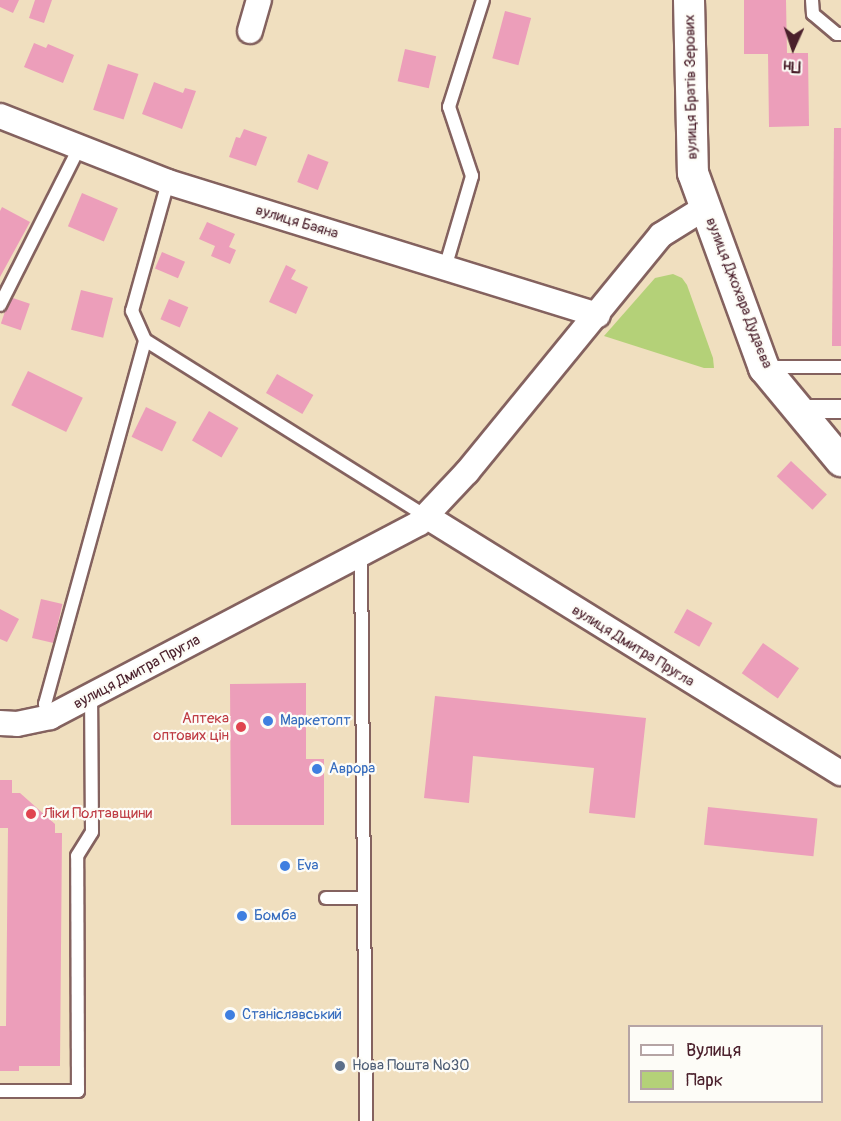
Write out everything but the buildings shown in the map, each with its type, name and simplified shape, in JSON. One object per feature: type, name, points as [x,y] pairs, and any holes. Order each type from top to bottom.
[{"type":"street","points":[[250,31],[260,0]]},
{"type":"street","name":"вулиця Братів Зерових","points":[[689,0],[693,173],[706,207]]},
{"type":"street","name":"вулиця Баяна","points":[[0,116],[168,182],[598,315]]},
{"type":"street","name":"вулиця Дмитра Пругла","points":[[0,723],[17,724],[50,717],[419,523],[467,472],[662,235],[706,207]]},
{"type":"street","name":"вулиця Джохара Дудаєва","points":[[706,207],[764,368],[841,461]]},
{"type":"street","points":[[800,410],[841,409]]},
{"type":"street","name":"вулиця Дмитра Пругла","points":[[426,516],[841,773]]},
{"type":"lane","points":[[445,268],[472,176],[449,107],[483,0]]},
{"type":"lane","points":[[812,0],[813,14],[837,34],[841,34]]},
{"type":"lane","points":[[0,305],[79,148]]},
{"type":"lane","points":[[168,182],[132,311],[145,340],[426,516]]},
{"type":"lane","points":[[50,717],[45,704],[145,340]]},
{"type":"lane","points":[[764,368],[841,367]]},
{"type":"lane","points":[[361,554],[366,1121]]},
{"type":"lane","points":[[0,1091],[78,1091],[77,856],[92,832],[91,697]]},
{"type":"lane","points":[[326,898],[364,898]]},
{"type":"green space","points":[[673,274],[682,278],[687,285],[713,358],[714,368],[704,368],[604,336],[655,278]]},
{"type":"place","name":"Маркетопт","points":[[268,721]]},
{"type":"place","name":"Аптека оптових цін","points":[[241,727]]},
{"type":"place","name":"Аврора","points":[[317,769]]},
{"type":"place","name":"Ліки Полтавщини","points":[[31,814]]},
{"type":"place","name":"Eva","points":[[285,866]]},
{"type":"place","name":"Бомба","points":[[242,916]]},
{"type":"place","name":"Станіславський","points":[[230,1015]]},
{"type":"place","name":"Нова Пошта №30","points":[[340,1066]]}]
